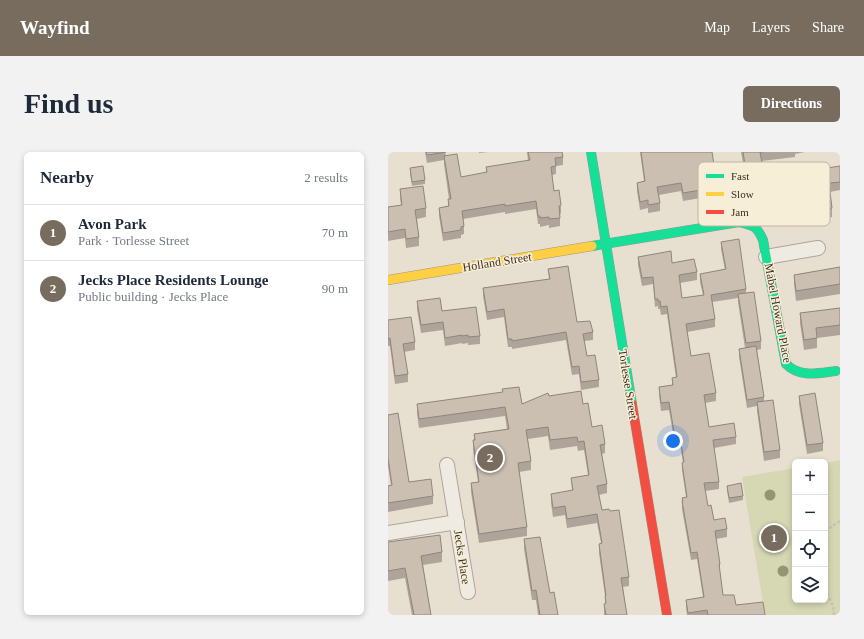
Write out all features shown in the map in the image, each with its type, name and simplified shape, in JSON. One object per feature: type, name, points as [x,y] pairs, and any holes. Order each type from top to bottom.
[{"type":"street","name":"Torlesse Street","points":[[591,152],[605,245],[667,615]]},
{"type":"street","name":"Mabel Howard Place","points":[[605,245],[716,226]]},
{"type":"street","name":"Mabel Howard Place","points":[[755,226],[759,229],[763,240],[786,364],[789,369],[797,373],[836,371]]},
{"type":"street","name":"Holland Street","points":[[388,280],[605,245]]},
{"type":"street","name":"Mabel Howard Place","points":[[766,257],[818,248]]},
{"type":"street","name":"Jecks Place","points":[[447,465],[468,592]]},
{"type":"street","name":"Jecks Place","points":[[388,532],[457,522]]},
{"type":"path","points":[[828,529],[840,520]]},
{"type":"path","points":[[828,595],[833,606],[834,615]]},
{"type":"green space","points":[[840,460],[840,615],[765,615],[742,477],[792,469],[792,603],[828,603],[828,462]]},
{"type":"building","points":[[426,152],[446,152],[427,155]]},
{"type":"building","points":[[528,152],[562,152],[563,157],[555,158],[556,166],[551,167],[554,191],[559,190],[561,205],[559,206],[560,218],[540,218],[540,216],[538,216],[536,201],[505,206],[505,204],[462,211],[464,226],[461,227],[461,230],[443,233],[439,208],[449,206],[448,199],[451,199],[444,156],[457,154],[461,177],[487,172],[486,167],[530,160]]},
{"type":"building","points":[[641,152],[712,152],[714,162],[698,162],[698,190],[683,193],[681,183],[657,187],[660,203],[648,205],[648,200],[640,202],[637,183],[645,181]]},
{"type":"building","points":[[743,152],[760,152],[762,162],[745,162]]},
{"type":"building","points":[[423,166],[425,180],[412,182],[410,168]]},
{"type":"building","points":[[840,166],[840,182],[830,183],[830,168]]},
{"type":"building","points":[[423,186],[426,208],[415,210],[419,237],[406,239],[405,229],[388,232],[388,207],[402,205],[400,189]]},
{"type":"building","points":[[830,191],[832,208],[830,208]]},
{"type":"building","points":[[739,239],[746,289],[711,295],[715,319],[686,324],[691,356],[709,353],[716,393],[704,395],[709,427],[734,423],[736,437],[713,440],[719,482],[704,483],[708,506],[711,505],[714,520],[725,518],[727,529],[715,531],[723,595],[734,595],[736,605],[763,602],[765,615],[708,615],[707,610],[688,613],[686,600],[704,597],[697,552],[691,553],[682,501],[682,498],[687,497],[680,437],[675,438],[669,402],[661,403],[659,387],[673,385],[672,378],[677,377],[667,306],[661,307],[660,301],[655,299],[653,277],[642,278],[638,257],[671,251],[672,263],[694,259],[697,272],[679,275],[682,298],[704,295],[700,274],[726,269],[721,242]]},
{"type":"building","points":[[568,266],[577,322],[590,321],[593,332],[583,334],[587,356],[595,355],[599,380],[581,382],[579,366],[572,367],[566,332],[512,341],[512,339],[508,339],[504,309],[487,312],[483,288],[550,279],[548,269]]},
{"type":"building","points":[[840,267],[840,284],[796,291],[794,275]]},
{"type":"building","points":[[754,292],[761,341],[746,343],[738,294]]},
{"type":"building","points":[[440,298],[442,311],[476,307],[480,336],[468,337],[468,335],[462,335],[445,338],[443,322],[421,325],[417,301]]},
{"type":"building","points":[[840,308],[840,325],[816,328],[817,338],[804,340],[800,313]]},
{"type":"building","points":[[411,317],[415,342],[403,344],[408,374],[395,376],[390,338],[388,339],[388,320]]},
{"type":"building","points":[[756,346],[764,397],[747,400],[739,349]]},
{"type":"building","points":[[519,387],[522,404],[548,393],[549,396],[581,391],[583,404],[588,403],[592,427],[602,425],[605,444],[600,445],[607,484],[597,486],[602,510],[619,510],[629,577],[621,578],[627,615],[606,615],[604,604],[606,603],[606,596],[599,544],[602,543],[597,514],[567,519],[565,506],[553,508],[551,494],[573,490],[571,478],[589,475],[584,441],[578,442],[577,437],[550,440],[548,427],[526,430],[531,461],[518,463],[527,527],[479,534],[471,483],[479,482],[473,440],[475,440],[474,434],[509,429],[505,407],[419,419],[417,404],[503,392],[502,389]]},
{"type":"building","points":[[815,393],[823,443],[807,445],[799,396]]},
{"type":"building","points":[[773,400],[780,450],[764,452],[757,402]]},
{"type":"building","points":[[398,413],[409,482],[431,479],[433,496],[388,503],[388,486],[392,485],[388,458],[388,415]]},
{"type":"building","points":[[741,483],[743,496],[729,498],[727,486]]},
{"type":"building","points":[[440,535],[442,552],[421,556],[431,615],[414,615],[405,568],[388,571],[388,542]]},
{"type":"building","points":[[540,537],[550,593],[554,592],[558,615],[540,615],[536,590],[532,591],[524,539]]},
{"type":"traffic: fast","points":[[591,152],[632,404]]},
{"type":"traffic: fast","points":[[592,246],[714,226]]},
{"type":"traffic: fast","points":[[752,226],[759,232],[763,240],[786,364],[797,371],[810,374],[836,371]]},
{"type":"traffic: slow","points":[[388,280],[592,246]]},
{"type":"traffic: jam","points":[[632,404],[667,615]]},
{"type":"place","name":"Jecks Place Residents Lounge","points":[[490,458]]},
{"type":"place","name":"Avon Park","points":[[774,538]]}]
